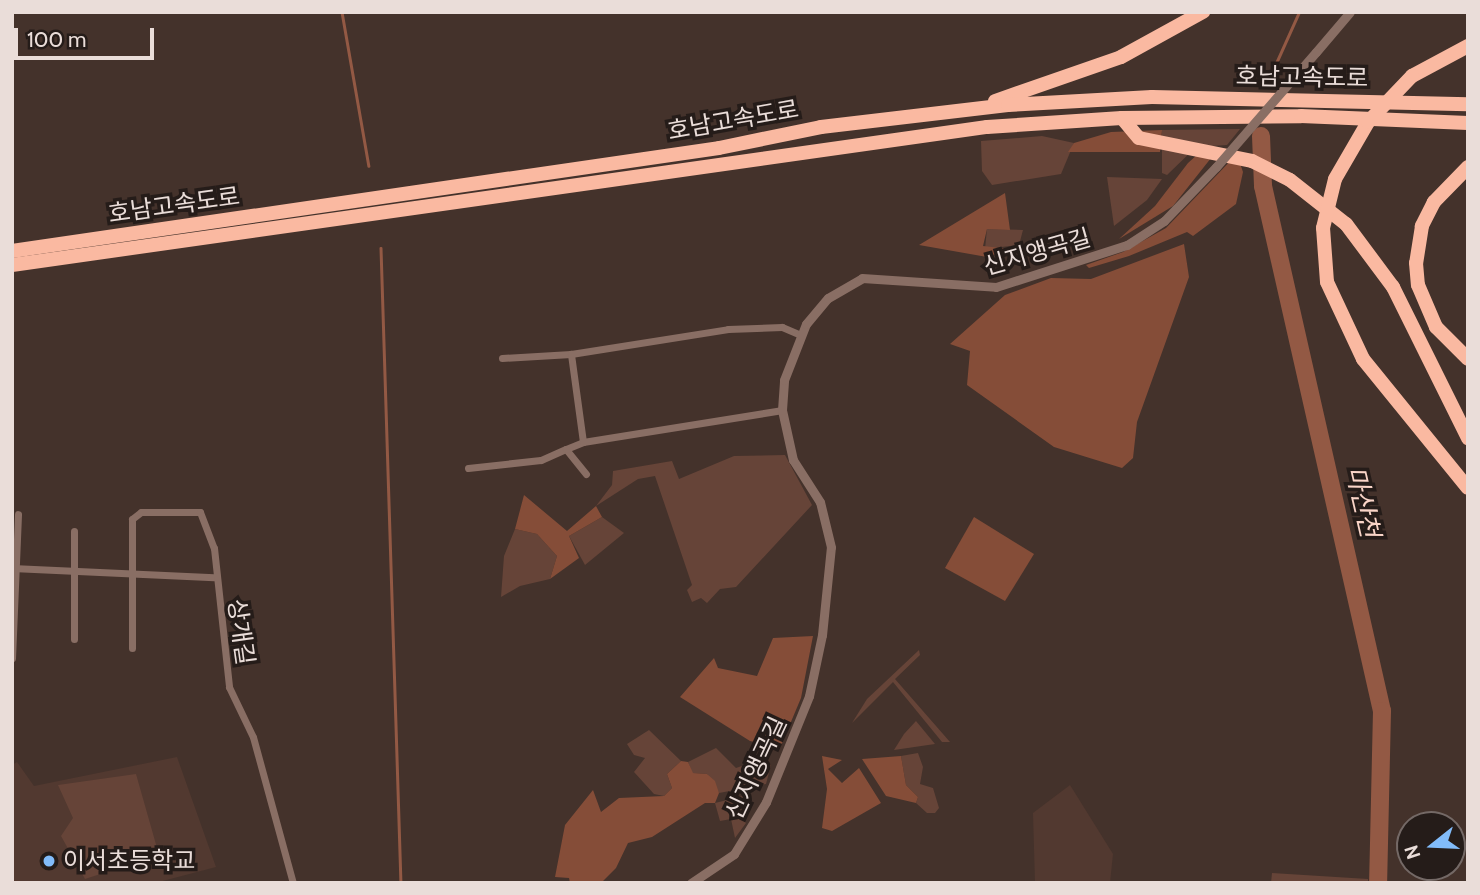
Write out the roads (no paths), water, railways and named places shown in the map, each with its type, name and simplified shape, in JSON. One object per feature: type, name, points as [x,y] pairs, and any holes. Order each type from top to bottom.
[{"type":"highway","points":[[978,108],[1092,69],[1181,26],[1203,12]]},
{"type":"highway","points":[[1468,46],[1412,76],[1368,122],[1335,179],[1323,228],[1326,282],[1363,359],[1468,488]]},
{"type":"highway","name":"호남고속도로","points":[[12,251],[719,148],[821,127],[978,108],[1152,97],[1468,104]]},
{"type":"highway","name":"호남고속도로","points":[[12,265],[986,127],[1122,118],[1301,116],[1468,125]]},
{"type":"highway","points":[[1122,118],[1139,138],[1210,149],[1252,161],[1290,180],[1346,224],[1371,254],[1468,438]]},
{"type":"highway","points":[[1468,167],[1443,189],[1427,214],[1416,263],[1418,285],[1436,327],[1468,359]]},
{"type":"street","name":"신지앵곡길","points":[[691,883],[734,854],[766,802],[809,695],[822,635],[831,547],[820,502],[793,460],[782,410],[784,380],[801,335],[828,298],[862,278],[996,287],[1126,245],[1164,221],[1216,167],[1350,12]]},
{"type":"street","points":[[502,358],[571,354],[728,329],[782,327],[801,335]]},
{"type":"street","points":[[571,354],[583,442]]},
{"type":"street","points":[[468,468],[541,460],[583,442],[782,410]]},
{"type":"street","points":[[566,449],[586,474]]},
{"type":"street","points":[[132,648],[132,519],[141,512],[200,512],[214,548],[214,577]]},
{"type":"street","points":[[12,658],[18,514]]},
{"type":"street","points":[[74,531],[74,639]]},
{"type":"street","name":"상개길","points":[[14,568],[132,576],[214,577],[229,687],[253,737],[293,883]]},
{"type":"waterway","points":[[342,12],[369,166]]},
{"type":"waterway","name":"마산천","points":[[1268,81],[1299,12]]},
{"type":"waterway","name":"마산천","points":[[1261,136],[1263,186],[1382,711],[1378,883]]},
{"type":"waterway","points":[[381,248],[401,883]]},
{"type":"place","name":"이서초등학교","points":[[49,861]]}]
